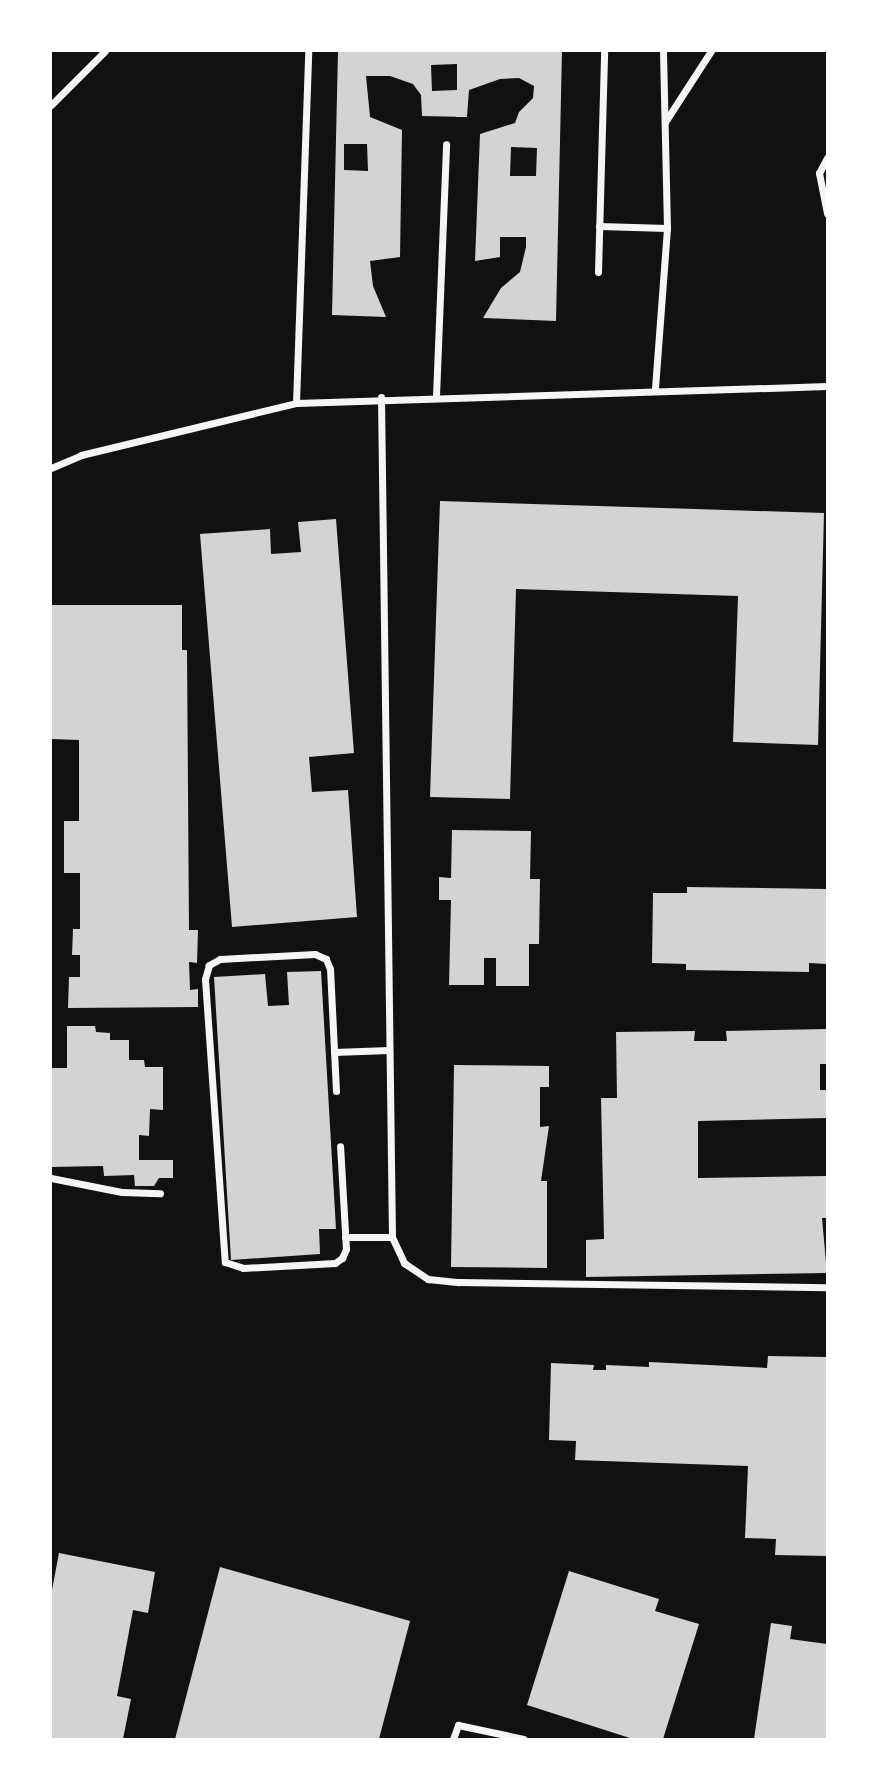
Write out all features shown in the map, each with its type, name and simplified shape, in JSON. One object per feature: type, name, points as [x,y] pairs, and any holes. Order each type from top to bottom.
[{"type":"street","points":[[51,104],[105,51]]},
{"type":"street","points":[[296,403],[308,51]]},
{"type":"street","points":[[598,272],[604,51]]},
{"type":"street","points":[[655,388],[667,228],[663,51]]},
{"type":"street","points":[[664,123],[710,51]]},
{"type":"street","points":[[436,396],[446,144]]},
{"type":"street","points":[[827,158],[819,173],[827,213]]},
{"type":"street","points":[[599,226],[667,228]]},
{"type":"street","points":[[51,468],[81,455],[296,403],[381,397],[655,388],[827,386]]},
{"type":"street","points":[[381,397],[392,1237],[404,1264],[428,1279],[827,1287]]},
{"type":"street","points":[[336,1091],[330,970],[326,959],[315,954],[220,959],[209,965],[205,992],[225,1262],[243,1268],[335,1263],[346,1249],[340,1146]]},
{"type":"street","points":[[334,1052],[390,1050]]},
{"type":"street","points":[[51,1178],[122,1192],[160,1193]]},
{"type":"street","points":[[345,1237],[392,1237]]},
{"type":"street","points":[[453,1739],[458,1725],[524,1739]]},
{"type":"building","points":[[338,51],[562,51],[556,321],[483,318],[501,288],[520,272],[526,247],[526,237],[500,237],[500,257],[475,261],[480,134],[515,123],[519,112],[533,98],[534,86],[519,78],[500,79],[469,90],[467,117],[422,116],[421,95],[413,84],[390,76],[366,76],[370,117],[402,130],[400,257],[370,261],[373,286],[386,317],[332,315]],"holes":[[[457,64],[457,90],[432,91],[431,65]],[[344,144],[367,144],[368,171],[344,170]],[[511,147],[537,148],[536,176],[510,176]]]},
{"type":"building","points":[[440,501],[824,513],[818,745],[733,742],[738,596],[516,589],[510,799],[430,797]]},
{"type":"building","points":[[336,519],[354,753],[309,757],[312,792],[348,790],[357,917],[232,927],[200,534],[270,529],[271,554],[301,552],[298,522]]},
{"type":"building","points":[[51,605],[182,605],[182,650],[187,650],[189,930],[198,930],[197,963],[189,962],[190,990],[198,989],[198,1007],[68,1008],[69,977],[80,977],[80,955],[72,955],[73,929],[80,929],[80,873],[64,873],[64,821],[79,821],[79,740],[51,739]]},
{"type":"building","points":[[452,830],[531,831],[530,879],[540,879],[539,944],[529,944],[529,986],[496,986],[496,958],[484,958],[484,985],[449,985],[451,900],[439,900],[439,877],[451,878]]},
{"type":"building","points":[[687,887],[827,889],[827,964],[809,963],[809,972],[686,970],[686,964],[652,963],[653,893],[687,893]]},
{"type":"building","points":[[321,971],[336,1229],[319,1229],[320,1254],[231,1260],[214,977],[265,974],[268,1006],[289,1005],[287,972]]},
{"type":"building","points":[[67,1026],[95,1026],[96,1032],[110,1033],[110,1040],[129,1040],[129,1060],[144,1060],[145,1067],[163,1067],[163,1110],[150,1109],[149,1136],[139,1135],[139,1160],[173,1160],[173,1178],[159,1178],[154,1186],[135,1186],[134,1175],[104,1176],[103,1166],[51,1167],[51,1068],[67,1068]]},
{"type":"building","points":[[827,1029],[827,1064],[820,1064],[820,1090],[827,1090],[827,1118],[698,1121],[698,1178],[827,1176],[827,1218],[822,1218],[827,1273],[586,1277],[586,1240],[604,1239],[601,1098],[617,1098],[616,1032],[695,1031],[694,1041],[727,1041],[726,1031]]},
{"type":"building","points":[[454,1065],[549,1066],[549,1087],[540,1087],[540,1127],[549,1126],[541,1181],[547,1181],[547,1268],[451,1267]]},
{"type":"building","points":[[768,1356],[827,1357],[827,1556],[775,1555],[776,1539],[745,1538],[748,1466],[575,1460],[576,1441],[549,1440],[551,1363],[594,1365],[593,1370],[606,1370],[606,1365],[649,1367],[649,1362],[767,1368]]},
{"type":"building","points":[[59,1553],[155,1572],[148,1613],[133,1610],[117,1696],[131,1699],[123,1739],[51,1739],[51,1595]]},
{"type":"building","points":[[220,1567],[410,1621],[379,1739],[175,1739]]},
{"type":"building","points":[[569,1571],[659,1599],[655,1611],[699,1624],[663,1739],[633,1739],[527,1705]]},
{"type":"building","points":[[771,1623],[792,1626],[790,1639],[827,1644],[827,1739],[754,1739]]}]
